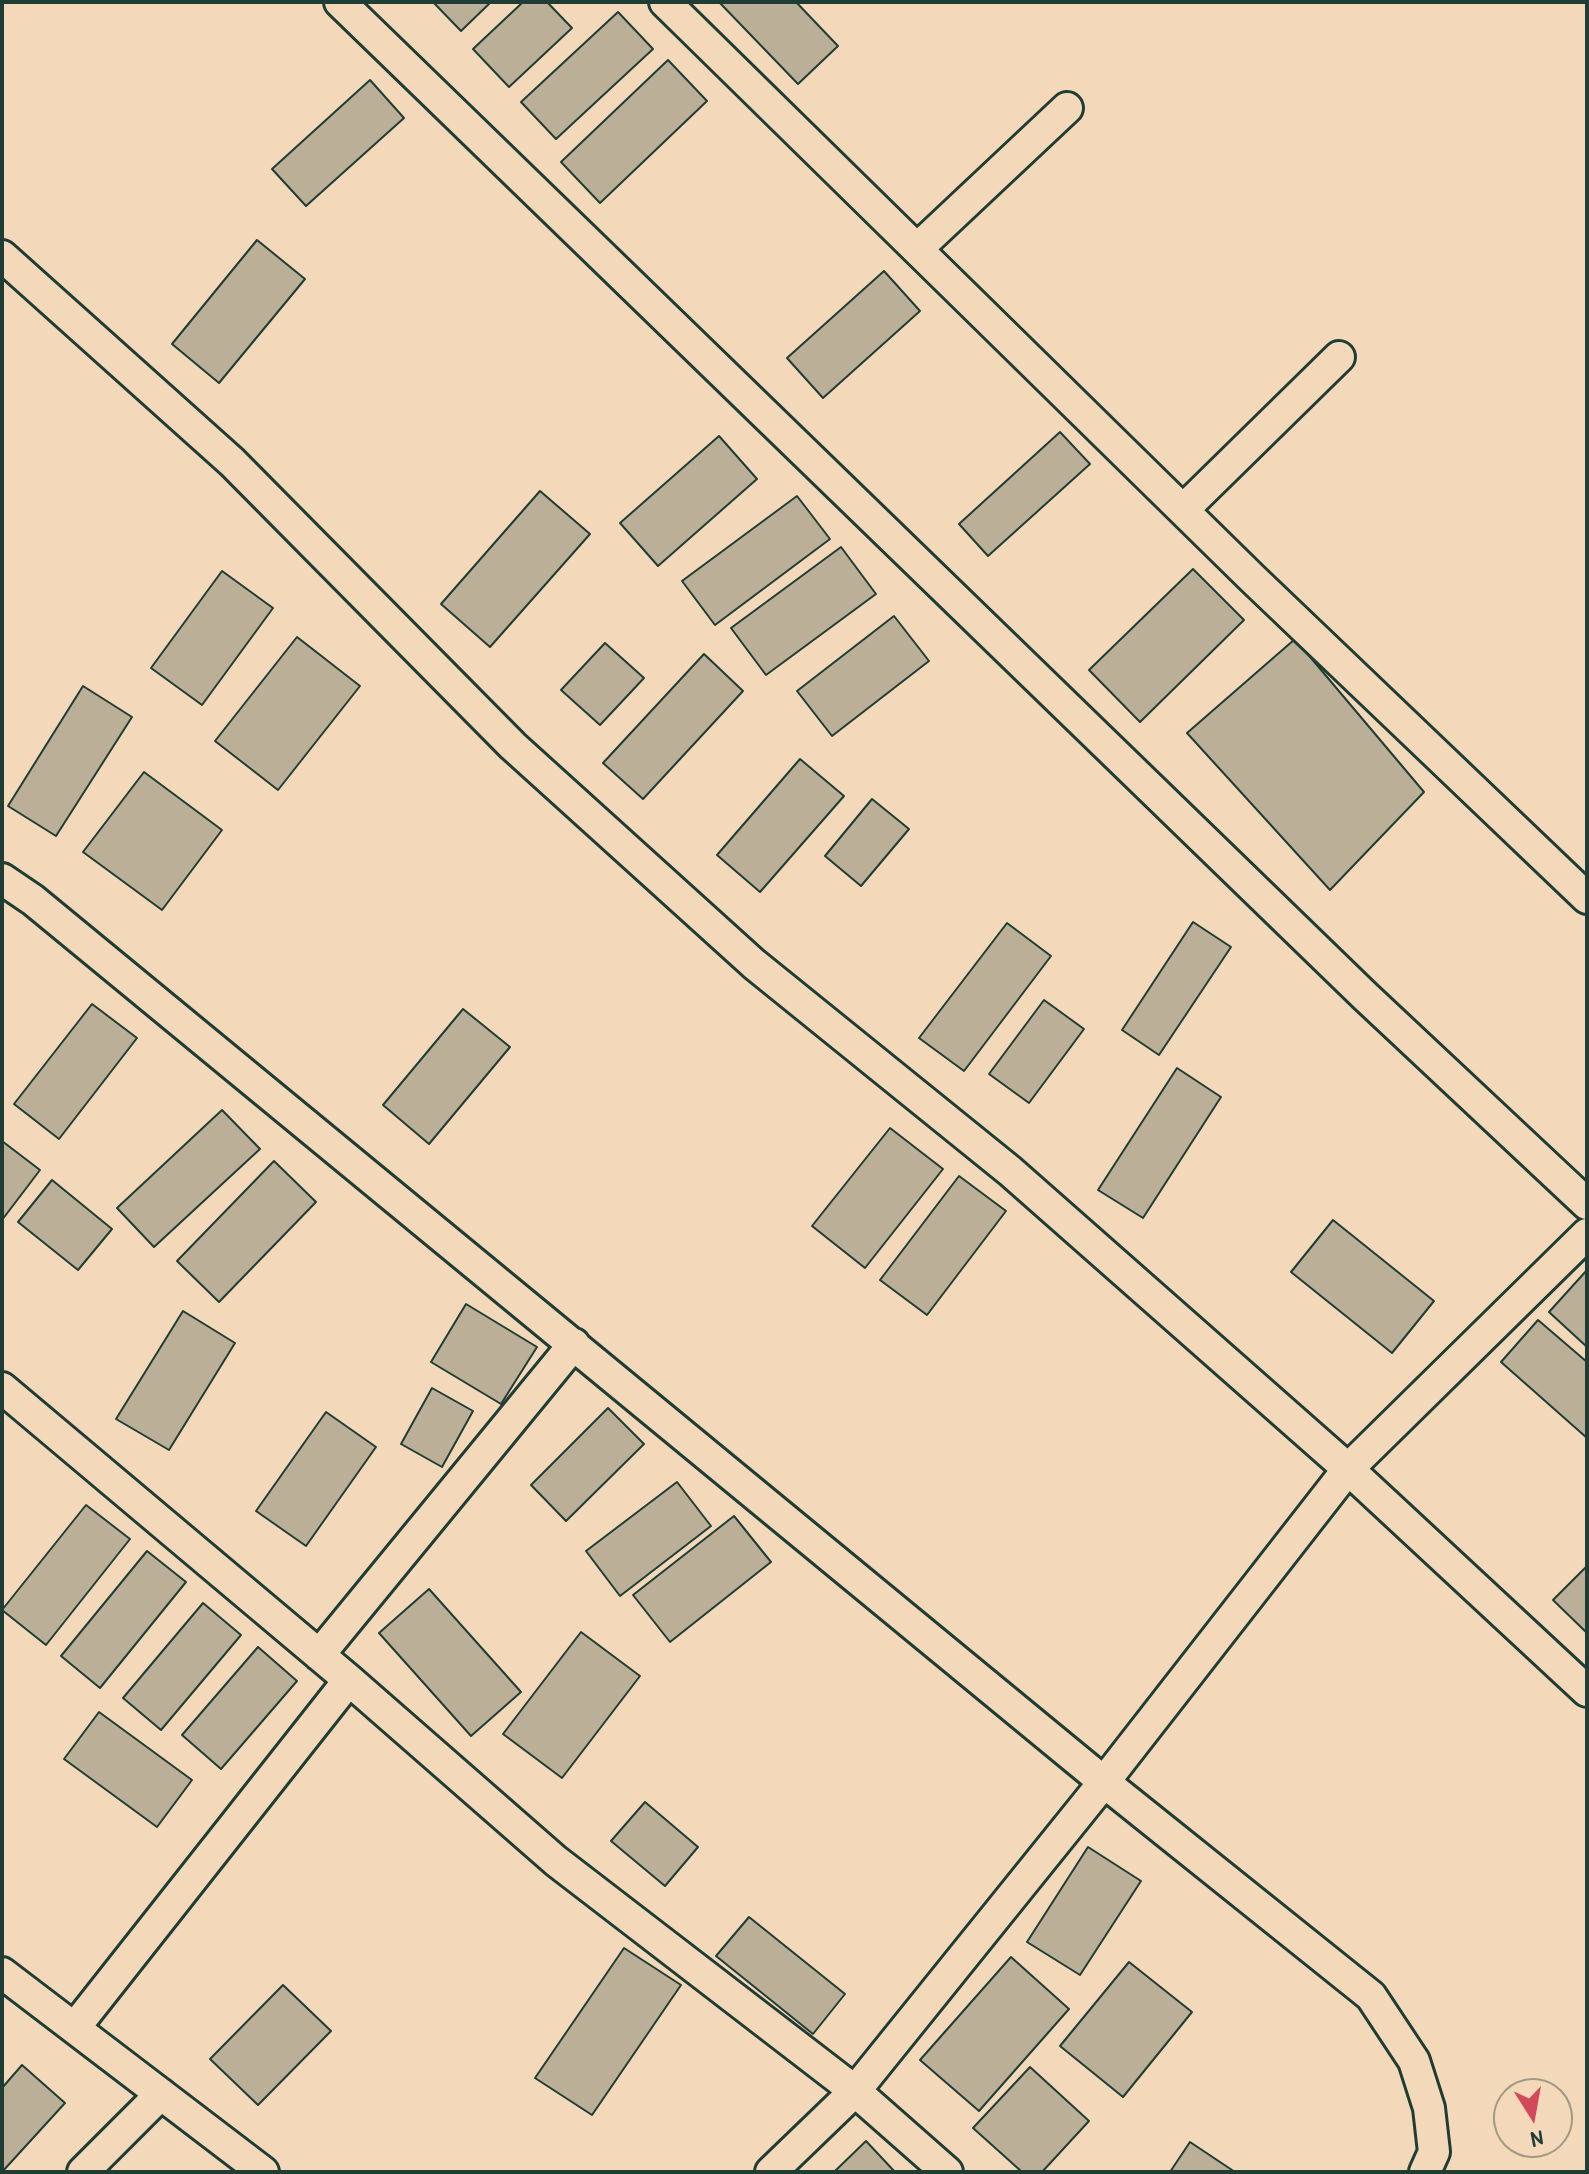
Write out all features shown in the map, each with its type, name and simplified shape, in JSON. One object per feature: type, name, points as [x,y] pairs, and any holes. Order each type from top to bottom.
[{"type":"street","points":[[340,2],[1365,996],[1587,1204]]},
{"type":"street","points":[[669,3],[1183,510],[1587,898]]},
{"type":"street","points":[[917,249],[1067,108]]},
{"type":"street","points":[[2,256],[232,462],[513,746],[754,964],[1010,1171],[1348,1469],[1587,1691]]},
{"type":"street","points":[[1183,510],[1339,357]]},
{"type":"street","points":[[2,879],[33,900],[1104,1782],[1371,1996],[1414,2061],[1425,2096],[1434,2152],[1425,2172]]},
{"type":"street","points":[[771,2172],[855,2091],[1104,1782],[1348,1469],[1587,1234]]},
{"type":"street","points":[[319,1655],[574,1344]]},
{"type":"street","points":[[2,1388],[349,1680],[556,1861],[855,2091],[947,2172]]},
{"type":"street","points":[[76,2026],[349,1680]]},
{"type":"street","points":[[2,1973],[76,2026],[263,2172]]},
{"type":"street","points":[[83,2172],[161,2094]]},
{"type":"building","points":[[433,2],[491,2],[461,31]]},
{"type":"building","points":[[523,2],[547,2],[572,28],[509,87],[473,49]]},
{"type":"building","points":[[719,2],[796,2],[838,46],[798,84]]},
{"type":"building","points":[[618,12],[653,49],[556,139],[521,102]]},
{"type":"building","points":[[668,60],[707,101],[600,203],[561,162]]},
{"type":"building","points":[[370,80],[404,118],[306,206],[272,169]]},
{"type":"building","points":[[257,240],[305,279],[219,383],[172,344]]},
{"type":"building","points":[[884,271],[920,311],[823,398],[787,358]]},
{"type":"building","points":[[1060,432],[1090,464],[988,556],[959,524]]},
{"type":"building","points":[[719,436],[757,479],[658,566],[620,523]]},
{"type":"building","points":[[540,491],[590,534],[490,647],[441,604]]},
{"type":"building","points":[[797,496],[830,539],[715,625],[682,581]]},
{"type":"building","points":[[841,547],[876,594],[766,675],[731,628]]},
{"type":"building","points":[[1193,569],[1244,620],[1140,722],[1089,670]]},
{"type":"building","points":[[222,571],[273,608],[202,705],[151,668]]},
{"type":"building","points":[[894,616],[929,661],[832,736],[797,691]]},
{"type":"building","points":[[297,637],[360,686],[278,790],[215,741]]},
{"type":"building","points":[[1295,639],[1424,792],[1330,890],[1187,733]]},
{"type":"building","points":[[605,643],[644,678],[600,725],[561,690]]},
{"type":"building","points":[[704,654],[743,691],[643,799],[603,763]]},
{"type":"building","points":[[83,686],[132,717],[56,836],[8,806]]},
{"type":"building","points":[[800,759],[844,796],[760,892],[717,855]]},
{"type":"building","points":[[144,772],[222,830],[162,910],[83,852]]},
{"type":"building","points":[[872,799],[909,829],[861,886],[825,856]]},
{"type":"building","points":[[1193,922],[1231,947],[1159,1055],[1122,1030]]},
{"type":"building","points":[[1007,923],[1051,956],[964,1071],[919,1038]]},
{"type":"building","points":[[1044,1000],[1084,1029],[1029,1103],[989,1074]]},
{"type":"building","points":[[92,1004],[137,1038],[59,1139],[14,1104]]},
{"type":"building","points":[[463,1009],[510,1047],[429,1144],[383,1105]]},
{"type":"building","points":[[1177,1068],[1221,1097],[1143,1218],[1098,1190]]},
{"type":"building","points":[[222,1110],[260,1149],[154,1247],[117,1208]]},
{"type":"building","points":[[890,1128],[943,1169],[865,1268],[812,1226]]},
{"type":"building","points":[[2,1141],[40,1170],[2,1220]]},
{"type":"building","points":[[274,1161],[316,1202],[219,1302],[177,1261]]},
{"type":"building","points":[[959,1176],[1006,1211],[927,1315],[880,1280]]},
{"type":"building","points":[[52,1180],[112,1229],[78,1270],[18,1222]]},
{"type":"building","points":[[1333,1220],[1434,1301],[1392,1353],[1291,1272]]},
{"type":"building","points":[[1587,1270],[1587,1347],[1549,1312]]},
{"type":"building","points":[[466,1304],[537,1347],[501,1404],[431,1362]]},
{"type":"building","points":[[183,1311],[235,1343],[169,1450],[116,1419]]},
{"type":"building","points":[[1538,1320],[1587,1362],[1587,1438],[1501,1362]]},
{"type":"building","points":[[432,1388],[473,1411],[442,1467],[401,1444]]},
{"type":"building","points":[[608,1408],[644,1444],[566,1521],[531,1485]]},
{"type":"building","points":[[326,1412],[376,1447],[306,1546],[256,1511]]},
{"type":"building","points":[[677,1482],[711,1526],[620,1596],[586,1551]]},
{"type":"building","points":[[86,1505],[130,1539],[46,1645],[2,1610]]},
{"type":"building","points":[[734,1516],[771,1562],[670,1642],[633,1595]]},
{"type":"building","points":[[147,1551],[186,1582],[100,1688],[61,1656]]},
{"type":"building","points":[[1587,1566],[1587,1633],[1553,1600]]},
{"type":"building","points":[[429,1589],[521,1692],[471,1736],[379,1633]]},
{"type":"building","points":[[203,1603],[241,1635],[161,1730],[123,1698]]},
{"type":"building","points":[[581,1632],[640,1676],[562,1778],[503,1734]]},
{"type":"building","points":[[258,1647],[297,1681],[221,1769],[182,1735]]},
{"type":"building","points":[[99,1712],[192,1780],[157,1827],[64,1759]]},
{"type":"building","points":[[645,1802],[698,1847],[665,1886],[611,1841]]},
{"type":"building","points":[[1088,1847],[1141,1881],[1080,1975],[1027,1942]]},
{"type":"building","points":[[749,1917],[845,1994],[813,2034],[716,1956]]},
{"type":"building","points":[[624,1948],[681,1985],[592,2115],[535,2078]]},
{"type":"building","points":[[1011,1957],[1069,2009],[979,2111],[920,2060]]},
{"type":"building","points":[[1129,1962],[1192,2012],[1123,2097],[1060,2046]]},
{"type":"building","points":[[283,1985],[331,2031],[258,2105],[210,2059]]},
{"type":"building","points":[[22,2065],[65,2103],[2,2172],[2,2088]]},
{"type":"building","points":[[1030,2067],[1089,2121],[1042,2172],[1022,2172],[973,2128]]},
{"type":"building","points":[[866,2141],[895,2172],[834,2172]]},
{"type":"building","points":[[1190,2142],[1235,2172],[1170,2172]]}]
